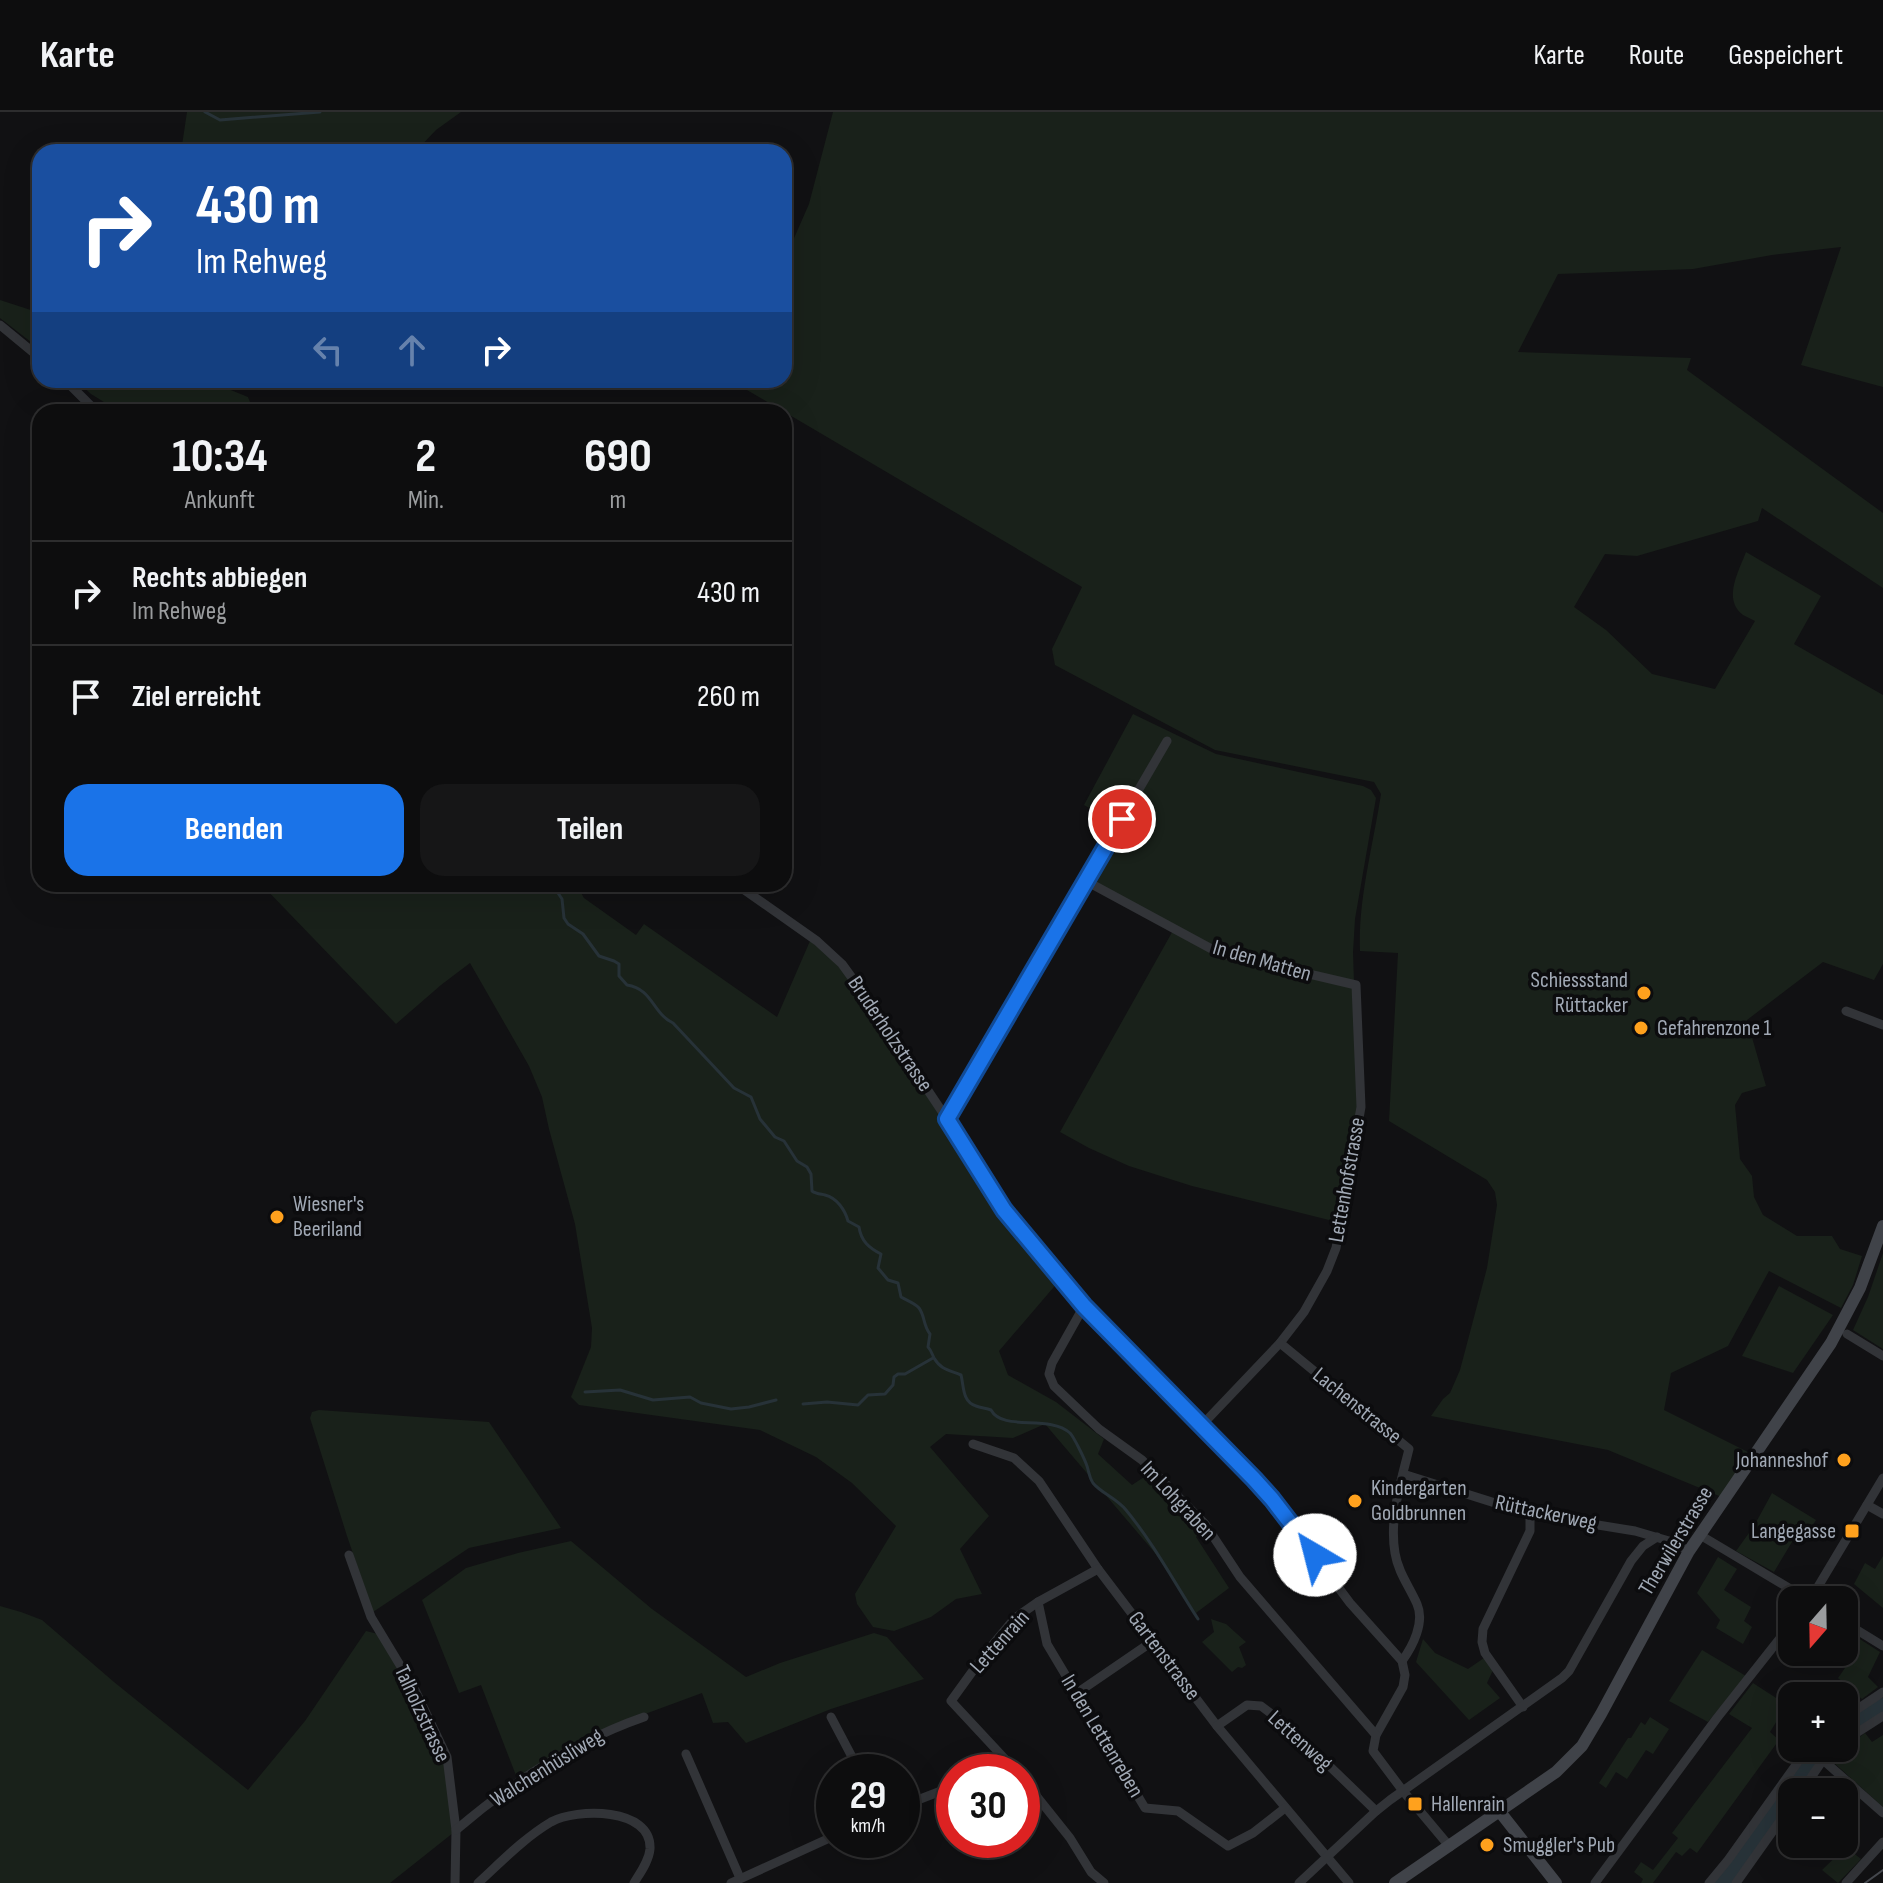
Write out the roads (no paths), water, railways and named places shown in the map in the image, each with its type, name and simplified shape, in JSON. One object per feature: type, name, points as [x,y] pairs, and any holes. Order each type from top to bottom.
[{"type":"main road","name":"Therwilerstrasse","points":[[1395,1883],[1562,1768],[1582,1746],[1689,1551],[1831,1343],[1860,1288],[1883,1226]]},
{"type":"main road","points":[[1500,1812],[1556,1883]]},
{"type":"street","points":[[0,325],[32,351]]},
{"type":"street","points":[[73,388],[89,404]]},
{"type":"street","points":[[947,1119],[1167,741]]},
{"type":"street","name":"In den Matten","points":[[1086,881],[1219,953],[1356,985]]},
{"type":"street","name":"Bruderholzstrasse","points":[[747,892],[817,941],[842,964],[947,1119],[1004,1210],[1084,1306],[1272,1499],[1350,1603],[1402,1661]]},
{"type":"street","name":"Lettenhofstrasse","points":[[1202,1425],[1280,1343],[1304,1312],[1336,1248],[1361,1107],[1356,985]]},
{"type":"street","points":[[1846,1011],[1883,1025]]},
{"type":"street","name":"Im Lohgraben","points":[[1084,1306],[1052,1363],[1049,1374],[1054,1386],[1099,1429],[1142,1460],[1205,1524],[1246,1585],[1376,1735]]},
{"type":"street","points":[[1847,1334],[1883,1356]]},
{"type":"street","name":"Lachenstrasse","points":[[1280,1343],[1409,1449],[1395,1506],[1393,1531],[1400,1572],[1417,1603],[1420,1618],[1411,1646],[1402,1661]]},
{"type":"street","name":"Gartenstrasse","points":[[973,1444],[1014,1458],[1039,1481],[1098,1569],[1217,1726],[1349,1883]]},
{"type":"street","name":"Rüttackerweg","points":[[1403,1474],[1530,1514],[1635,1531],[1689,1551]]},
{"type":"street","points":[[1818,1586],[1883,1478]]},
{"type":"street","points":[[1867,1505],[1883,1514]]},
{"type":"street","points":[[1523,1707],[1485,1653],[1482,1642],[1483,1629],[1530,1531],[1530,1514]]},
{"type":"street","points":[[1700,1535],[1786,1586]]},
{"type":"street","points":[[1299,1883],[1376,1811],[1553,1686],[1569,1671],[1631,1561],[1639,1550],[1657,1537]]},
{"type":"street","name":"Talholzstrasse","points":[[349,1555],[371,1617],[415,1690],[447,1757],[456,1830],[455,1883]]},
{"type":"street","name":"Lettenrain","points":[[1001,1754],[951,1701],[1015,1618],[1098,1569]]},
{"type":"street","name":"In den Lettenreben","points":[[1038,1602],[1047,1644],[1145,1808],[1178,1811],[1228,1846],[1253,1833],[1285,1808]]},
{"type":"street","points":[[1858,1631],[1883,1646]]},
{"type":"street","points":[[1077,1693],[1153,1641]]},
{"type":"street","points":[[1595,1883],[1778,1641]]},
{"type":"street","points":[[1402,1661],[1405,1675],[1403,1687],[1376,1735],[1373,1747],[1375,1757],[1450,1847]]},
{"type":"street","points":[[1858,1709],[1883,1692]]},
{"type":"street","name":"Lettenweg","points":[[1217,1726],[1247,1705],[1261,1706],[1289,1727],[1376,1811]]},
{"type":"street","points":[[1858,1732],[1883,1716]]},
{"type":"street","name":"Walchenhüsliweg","points":[[456,1830],[525,1777],[583,1741],[644,1717]]},
{"type":"street","points":[[831,1717],[851,1754]]},
{"type":"street","points":[[686,1754],[736,1880],[816,1844]]},
{"type":"street","points":[[1709,1883],[1798,1762]]},
{"type":"street","points":[[1825,1762],[1883,1813]]},
{"type":"street","points":[[1040,1800],[1070,1838],[1091,1872],[1104,1883]]},
{"type":"street","points":[[478,1883],[553,1821],[573,1815],[606,1814],[638,1823],[647,1836],[650,1846],[648,1857],[634,1883]]},
{"type":"street","points":[[1736,1883],[1778,1824]]},
{"type":"street","points":[[1846,1883],[1883,1842]]},
{"type":"street","points":[[1870,1859],[1883,1856]]},
{"type":"waterway","points":[[205,112],[220,120],[320,112]]},
{"type":"waterway","points":[[557,892],[568,924],[583,934],[599,956],[619,964],[619,976],[627,985],[642,991],[734,1088],[751,1097],[760,1119],[775,1137],[784,1141],[797,1161],[807,1167],[811,1174],[812,1191],[837,1202],[848,1221],[859,1227],[866,1244],[881,1254],[878,1268],[888,1280],[898,1283],[901,1297],[919,1308],[930,1334],[928,1347],[939,1365],[961,1375],[968,1401],[991,1410],[1005,1420],[1050,1424],[1070,1433],[1093,1483],[1122,1506],[1136,1523],[1198,1619]]},
{"type":"waterway","points":[[803,1404],[827,1402],[858,1405],[868,1395],[885,1394],[898,1374],[905,1374],[933,1358]]},
{"type":"waterway","points":[[585,1392],[620,1390],[653,1400],[690,1397],[701,1403],[731,1409],[776,1400]]},
{"type":"waterway","points":[[1858,1720],[1883,1706]]},
{"type":"waterway","points":[[1722,1883],[1814,1762]]},
{"type":"tram line","points":[[1865,1883],[1883,1870]]},
{"type":"place","name":"Schiessstand Rüttacker","points":[[1644,993]]},
{"type":"place","name":"Gefahrenzone 1","points":[[1641,1028]]},
{"type":"place","name":"Wiesner's Beeriland","points":[[277,1217]]},
{"type":"place","name":"Johanneshof","points":[[1844,1460]]},
{"type":"place","name":"Kindergarten Goldbrunnen","points":[[1355,1501]]},
{"type":"place","name":"Langegasse","points":[[1852,1531]]},
{"type":"place","name":"Hallenrain","points":[[1415,1804]]},
{"type":"place","name":"Smuggler's Pub","points":[[1487,1845]]}]
